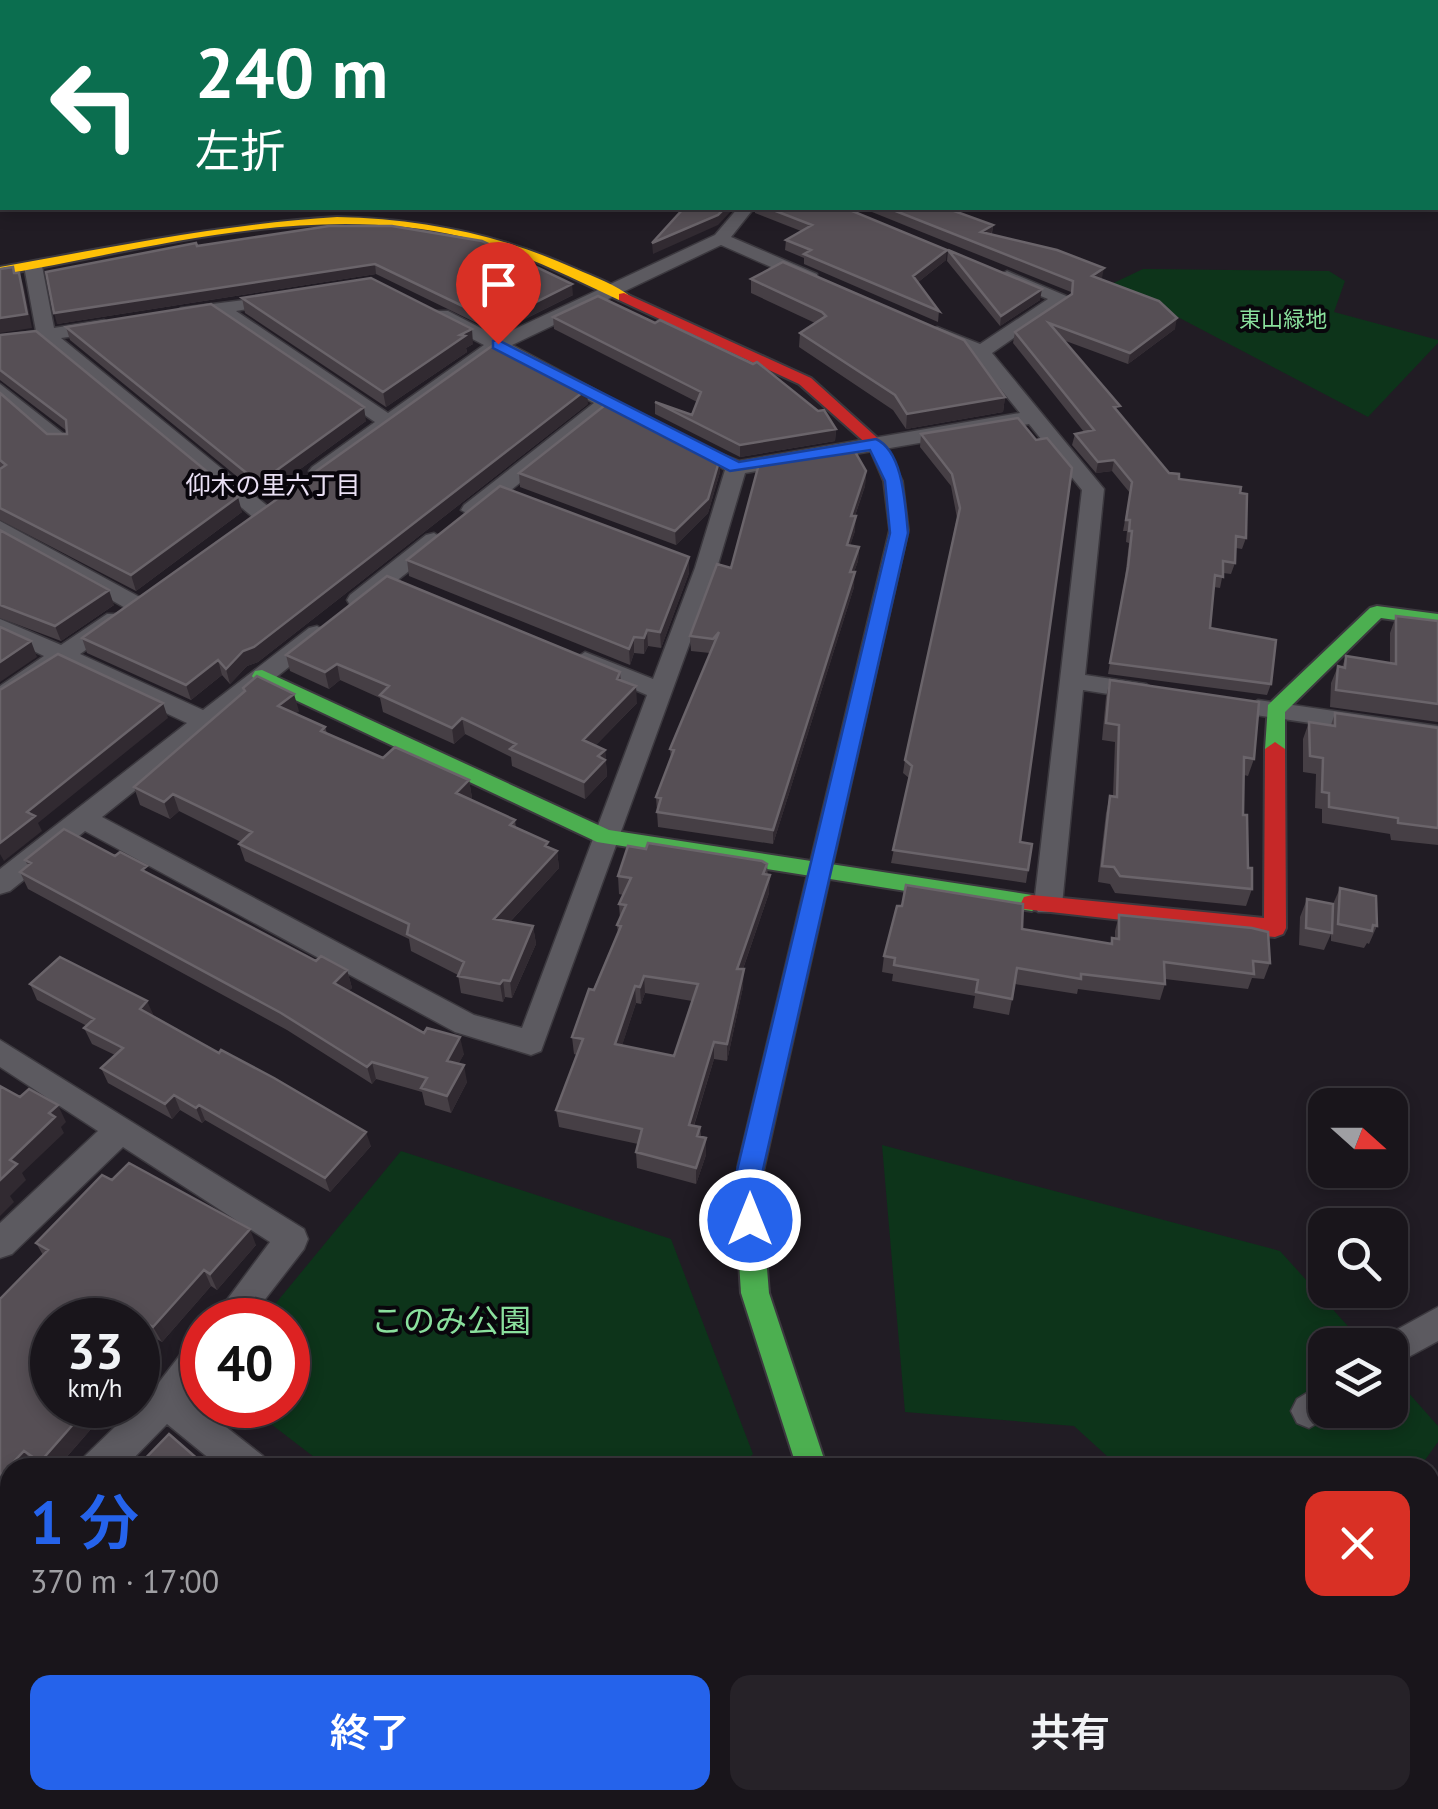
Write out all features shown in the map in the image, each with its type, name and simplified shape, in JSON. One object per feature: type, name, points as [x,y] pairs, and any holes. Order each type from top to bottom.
[{"type":"street","points":[[309,478],[498,344],[721,239],[744,210]]},
{"type":"street","points":[[0,270],[264,230],[365,222],[434,226],[490,239],[612,290],[805,381],[876,444],[893,481],[899,533],[747,1183],[755,1293],[807,1458]]},
{"type":"street","points":[[721,239],[825,284]]},
{"type":"street","points":[[33,266],[46,335],[262,513]]},
{"type":"street","points":[[982,352],[1062,298],[994,270]]},
{"type":"street","points":[[161,317],[289,297]]},
{"type":"street","points":[[219,308],[386,420]]},
{"type":"street","points":[[429,309],[656,427]]},
{"type":"street","points":[[912,322],[982,352],[1093,490],[1048,905]]},
{"type":"street","points":[[0,342],[123,323]]},
{"type":"street","points":[[0,390],[62,442]]},
{"type":"street","points":[[0,884],[262,676],[394,582],[507,492],[608,402]]},
{"type":"street","points":[[704,452],[736,468],[1033,417]]},
{"type":"street","points":[[83,818],[465,1024],[531,1043],[658,690],[697,564],[736,468]]},
{"type":"street","points":[[0,528],[145,600],[0,697]]},
{"type":"street","points":[[262,676],[604,837],[1048,905],[1275,928],[1275,710],[1377,612],[1438,620]]},
{"type":"street","points":[[0,626],[206,721]]},
{"type":"street","points":[[567,652],[658,690]]},
{"type":"street","points":[[1073,682],[1165,694]]},
{"type":"street","points":[[1238,705],[1438,734]]},
{"type":"street","points":[[0,1052],[292,1239],[245,1298]]},
{"type":"street","points":[[0,1244],[120,1130]]},
{"type":"street","points":[[1408,1341],[1438,1322]]},
{"type":"street","points":[[108,1458],[180,1383]]},
{"type":"street","points":[[166,1401],[237,1458]]},
{"type":"green space","name":"東山緑地","points":[[1143,269],[1329,271],[1345,281],[1334,312],[1438,343],[1368,417],[1153,304],[1103,288]]},
{"type":"green space","points":[[882,1145],[1280,1251],[1308,1282],[1308,1308],[1332,1308],[1350,1328],[1308,1328],[1308,1428],[1408,1428],[1408,1392],[1438,1426],[1438,1442],[1426,1458],[1109,1458],[1074,1426],[905,1412]]},
{"type":"green space","name":"このみ公園","points":[[401,1151],[671,1239],[753,1454],[749,1458],[315,1458],[276,1428],[310,1428],[310,1298],[280,1298]]},
{"type":"building","points":[[682,210],[723,210],[718,215],[652,243]]},
{"type":"building","points":[[773,210],[850,210],[947,250],[913,276],[939,311],[804,254],[811,250],[786,240],[812,225]]},
{"type":"building","points":[[893,210],[952,210],[993,225],[981,232],[1057,250],[1104,268],[1092,276],[1159,301],[1177,318],[1130,353],[1049,323],[1120,406],[1114,407],[1169,473],[1179,474],[1179,479],[1241,487],[1240,493],[1247,494],[1246,538],[1236,536],[1235,563],[1223,561],[1223,577],[1215,575],[1210,628],[1276,640],[1271,684],[1110,663],[1128,567],[1132,531],[1130,520],[1126,520],[1132,482],[1114,460],[1098,462],[1075,434],[1094,430],[1015,332],[1072,294],[1073,281]]},
{"type":"building","points":[[329,226],[392,226],[482,241],[572,284],[496,322],[375,264],[54,313],[46,272],[196,243],[197,246]]},
{"type":"building","points":[[948,250],[1042,289],[1001,316]]},
{"type":"building","points":[[783,262],[964,340],[1005,397],[907,414],[895,395],[800,333],[826,316],[822,312],[751,279]]},
{"type":"building","points":[[13,267],[14,273],[19,273],[27,314],[0,318],[0,269]]},
{"type":"building","points":[[371,278],[472,329],[383,392],[242,298]]},
{"type":"building","points":[[598,296],[753,364],[757,362],[818,411],[824,410],[836,429],[740,445],[655,402],[692,415],[701,392],[553,317]]},
{"type":"building","points":[[211,304],[364,407],[259,483],[66,327]]},
{"type":"building","points":[[36,331],[238,497],[131,575],[0,508],[0,469],[6,465],[0,460],[0,393],[47,434],[67,434],[66,420],[0,370],[0,335]]},
{"type":"building","points":[[492,346],[587,389],[254,647],[243,651],[226,669],[218,660],[186,685],[82,638]]},
{"type":"building","points":[[609,402],[720,458],[708,499],[675,531],[519,473]]},
{"type":"building","points":[[1018,418],[1036,440],[1047,438],[1072,468],[1020,842],[1032,844],[1028,870],[893,850],[912,766],[905,760],[960,508],[952,474],[921,434]]},
{"type":"building","points":[[847,445],[866,471],[851,516],[856,516],[847,545],[859,547],[850,572],[855,572],[773,830],[657,812],[661,798],[656,797],[674,750],[670,749],[719,632],[713,639],[690,636],[717,564],[731,568],[760,460]]},
{"type":"building","points":[[500,486],[689,557],[660,632],[647,630],[644,638],[634,637],[629,649],[407,560]]},
{"type":"building","points":[[0,530],[109,590],[55,626],[0,605]]},
{"type":"building","points":[[387,576],[620,672],[617,679],[636,686],[583,740],[605,750],[598,756],[605,760],[584,782],[510,749],[516,744],[462,718],[452,728],[380,695],[389,686],[337,664],[325,672],[286,655]]},
{"type":"building","points":[[1396,616],[1438,621],[1438,704],[1336,690],[1338,666],[1345,668],[1346,656],[1396,664]]},
{"type":"building","points":[[0,627],[31,641],[0,662]]},
{"type":"building","points":[[58,654],[163,703],[27,812],[35,816],[0,843],[0,690]]},
{"type":"building","points":[[257,676],[294,694],[278,706],[325,727],[321,731],[383,758],[395,747],[469,780],[456,793],[515,820],[510,825],[548,842],[545,846],[557,851],[494,919],[533,926],[510,981],[500,984],[458,976],[464,962],[407,934],[409,924],[239,844],[252,832],[173,794],[164,802],[134,787],[245,691],[243,688]]},
{"type":"building","points":[[1110,680],[1259,702],[1254,759],[1244,757],[1243,815],[1247,815],[1252,889],[1120,876],[1114,867],[1102,866],[1110,796],[1117,797],[1119,725],[1106,723]]},
{"type":"building","points":[[1335,713],[1438,728],[1438,828],[1329,807],[1329,793],[1322,792],[1323,758],[1310,756],[1309,722],[1335,726]]},
{"type":"building","points":[[64,829],[115,856],[120,852],[147,866],[142,870],[316,961],[321,956],[347,970],[334,983],[424,1033],[427,1028],[460,1037],[447,1061],[464,1065],[447,1096],[421,1088],[427,1078],[372,1062],[367,1067],[281,1013],[20,872],[31,863],[25,860]]},
{"type":"building","points":[[648,843],[762,861],[767,864],[763,874],[770,875],[737,969],[744,969],[727,1044],[714,1042],[689,1125],[700,1127],[697,1136],[706,1138],[696,1168],[636,1152],[642,1129],[556,1110],[583,1039],[572,1037],[589,989],[594,990],[621,926],[617,925],[626,905],[619,904],[631,878],[618,876],[628,846],[646,849]],"holes":[[[644,976],[698,984],[674,1056],[615,1044],[635,986],[640,987]]]},
{"type":"building","points":[[906,885],[1023,904],[1022,929],[1112,944],[1112,938],[1119,939],[1119,915],[1252,928],[1268,932],[1270,963],[1253,961],[1254,974],[1164,962],[1165,984],[1081,974],[1081,979],[1017,968],[1012,999],[976,992],[978,980],[894,965],[895,958],[884,956]]},
{"type":"building","points":[[1340,888],[1376,896],[1377,926],[1373,925],[1372,931],[1338,924]]},
{"type":"building","points":[[1307,899],[1333,904],[1332,933],[1306,928]]},
{"type":"building","points":[[60,957],[147,1001],[140,1009],[274,1078],[366,1132],[325,1178],[199,1105],[196,1108],[174,1095],[165,1104],[101,1068],[123,1048],[84,1028],[94,1019],[30,984]]},
{"type":"building","points":[[0,1086],[20,1097],[29,1089],[58,1105],[49,1113],[55,1117],[10,1160],[17,1164],[0,1180]]},
{"type":"building","points":[[129,1163],[250,1229],[210,1274],[204,1270],[160,1319],[160,1298],[30,1298],[30,1428],[70,1428],[44,1458],[34,1458],[24,1451],[17,1458],[0,1458],[0,1299],[48,1250],[36,1243],[102,1175],[112,1180]]},
{"type":"building","points":[[169,1434],[197,1458],[146,1458]]},
{"type":"traffic: fast","points":[[1275,749],[1275,710],[1377,612],[1438,620]]},
{"type":"traffic: fast","points":[[262,676],[605,837],[1032,903]]},
{"type":"traffic: fast","points":[[751,1167],[747,1183],[755,1293],[809,1458]]},
{"type":"traffic: slow","points":[[0,271],[223,231],[280,224],[392,222],[446,229],[493,241],[624,297]]},
{"type":"traffic: slow","points":[[751,1167],[899,530]]},
{"type":"traffic: jam","points":[[624,297],[805,381],[876,444],[893,481],[899,530]]},
{"type":"traffic: jam","points":[[1032,903],[1275,928],[1275,749]]},
{"type":"district","name":"仰木の里六丁目","points":[[273,485]]},
{"type":"route","points":[[498,344],[736,468],[876,444],[893,481],[899,533],[747,1183],[750,1220]]}]
